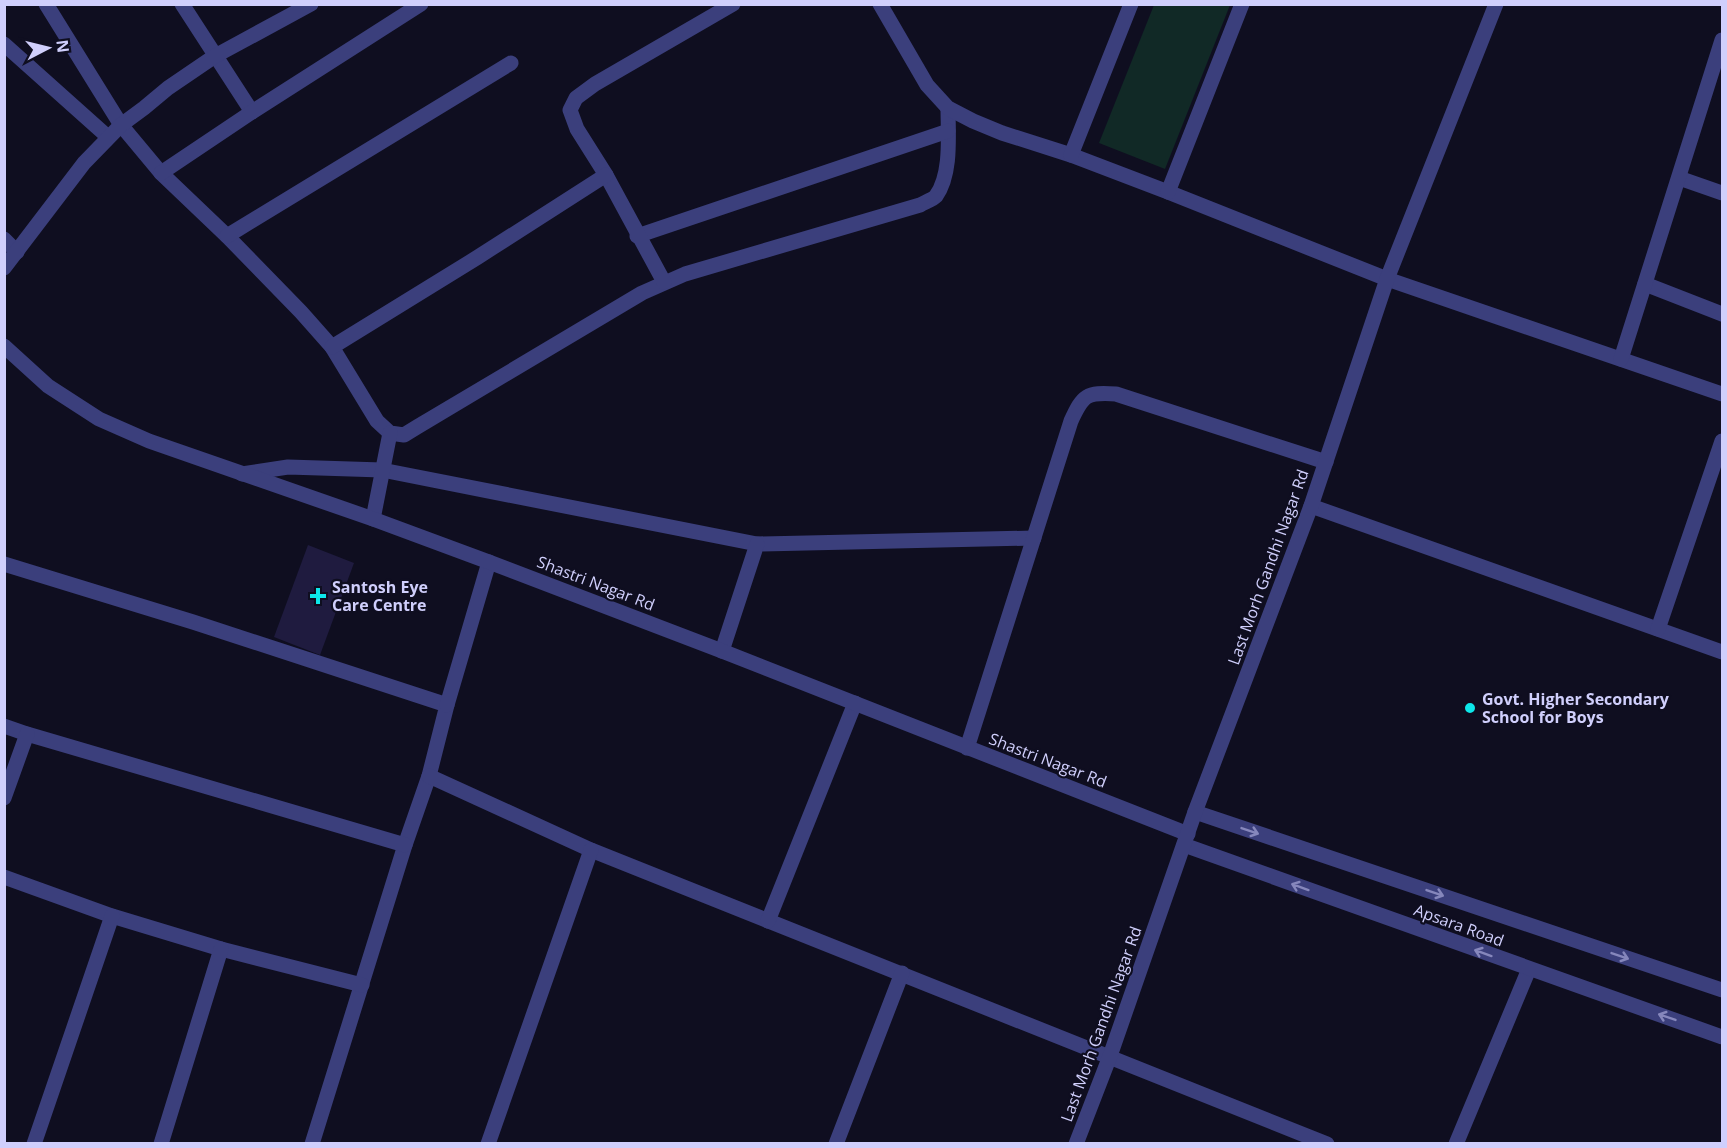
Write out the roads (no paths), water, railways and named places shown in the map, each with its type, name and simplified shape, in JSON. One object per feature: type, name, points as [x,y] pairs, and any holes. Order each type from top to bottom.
[{"type":"street","points":[[45,4],[121,125],[161,173],[227,236],[332,347],[377,421],[390,433],[404,435],[634,297],[664,282],[920,205],[934,198],[943,183],[949,146],[948,108]]},
{"type":"street","points":[[182,4],[252,112]]},
{"type":"street","points":[[4,268],[84,164],[121,125],[168,88],[215,56],[311,4]]},
{"type":"street","points":[[161,173],[421,4]]},
{"type":"street","points":[[664,282],[606,176],[577,129],[570,110],[576,98],[733,4]]},
{"type":"street","points":[[880,4],[927,85],[948,108],[1002,133],[1071,155],[1388,279],[1722,393]]},
{"type":"street","points":[[1071,155],[1131,4]]},
{"type":"street","points":[[1167,192],[1242,4]]},
{"type":"street","name":"Last Morh Gandhi Nagar Rd","points":[[1076,1143],[1110,1056],[1195,812],[1311,506],[1388,279],[1496,4]]},
{"type":"street","points":[[1621,359],[1722,40]]},
{"type":"street","points":[[4,44],[108,137]]},
{"type":"street","points":[[227,236],[511,63]]},
{"type":"street","points":[[637,236],[948,131]]},
{"type":"street","points":[[332,347],[606,176]]},
{"type":"street","points":[[1679,178],[1722,193]]},
{"type":"street","points":[[4,239],[17,252]]},
{"type":"street","points":[[1645,284],[1722,314]]},
{"type":"street","name":"Shastri Nagar Rd","points":[[4,346],[48,386],[99,419],[149,441],[373,519],[722,651],[967,748],[1186,839]]},
{"type":"street","points":[[967,748],[1071,421],[1081,400],[1097,393],[1116,393],[1326,462]]},
{"type":"street","points":[[373,519],[390,433]]},
{"type":"street","points":[[1658,629],[1722,441]]},
{"type":"street","points":[[242,474],[288,467],[382,470],[756,544],[1034,538]]},
{"type":"street","points":[[1311,506],[1722,652]]},
{"type":"street","points":[[722,651],[756,544]]},
{"type":"street","points":[[312,1143],[405,845],[429,776],[447,705],[489,562]]},
{"type":"street","points":[[4,564],[193,622],[447,705]]},
{"type":"street","points":[[768,921],[855,703]]},
{"type":"street","points":[[4,726],[405,845]]},
{"type":"street","points":[[4,798],[27,734]]},
{"type":"street","points":[[429,776],[591,850],[1110,1056],[1319,1142]]},
{"type":"street","name":"Apsara Road","points":[[1195,812],[1722,990]]},
{"type":"street","name":"Apsara Road","points":[[1186,839],[1529,969],[1722,1037]]},
{"type":"street","points":[[488,1143],[591,850]]},
{"type":"street","points":[[4,877],[112,916],[221,949],[362,985]]},
{"type":"street","points":[[34,1143],[112,916]]},
{"type":"street","points":[[161,1143],[221,949]]},
{"type":"street","points":[[1456,1143],[1529,969]]},
{"type":"street","points":[[836,1143],[902,974]]},
{"type":"place","name":"Santosh Eye Care Centre","points":[[318,596]]},
{"type":"place","name":"Govt. Higher Secondary School for Boys","points":[[1470,708]]}]
